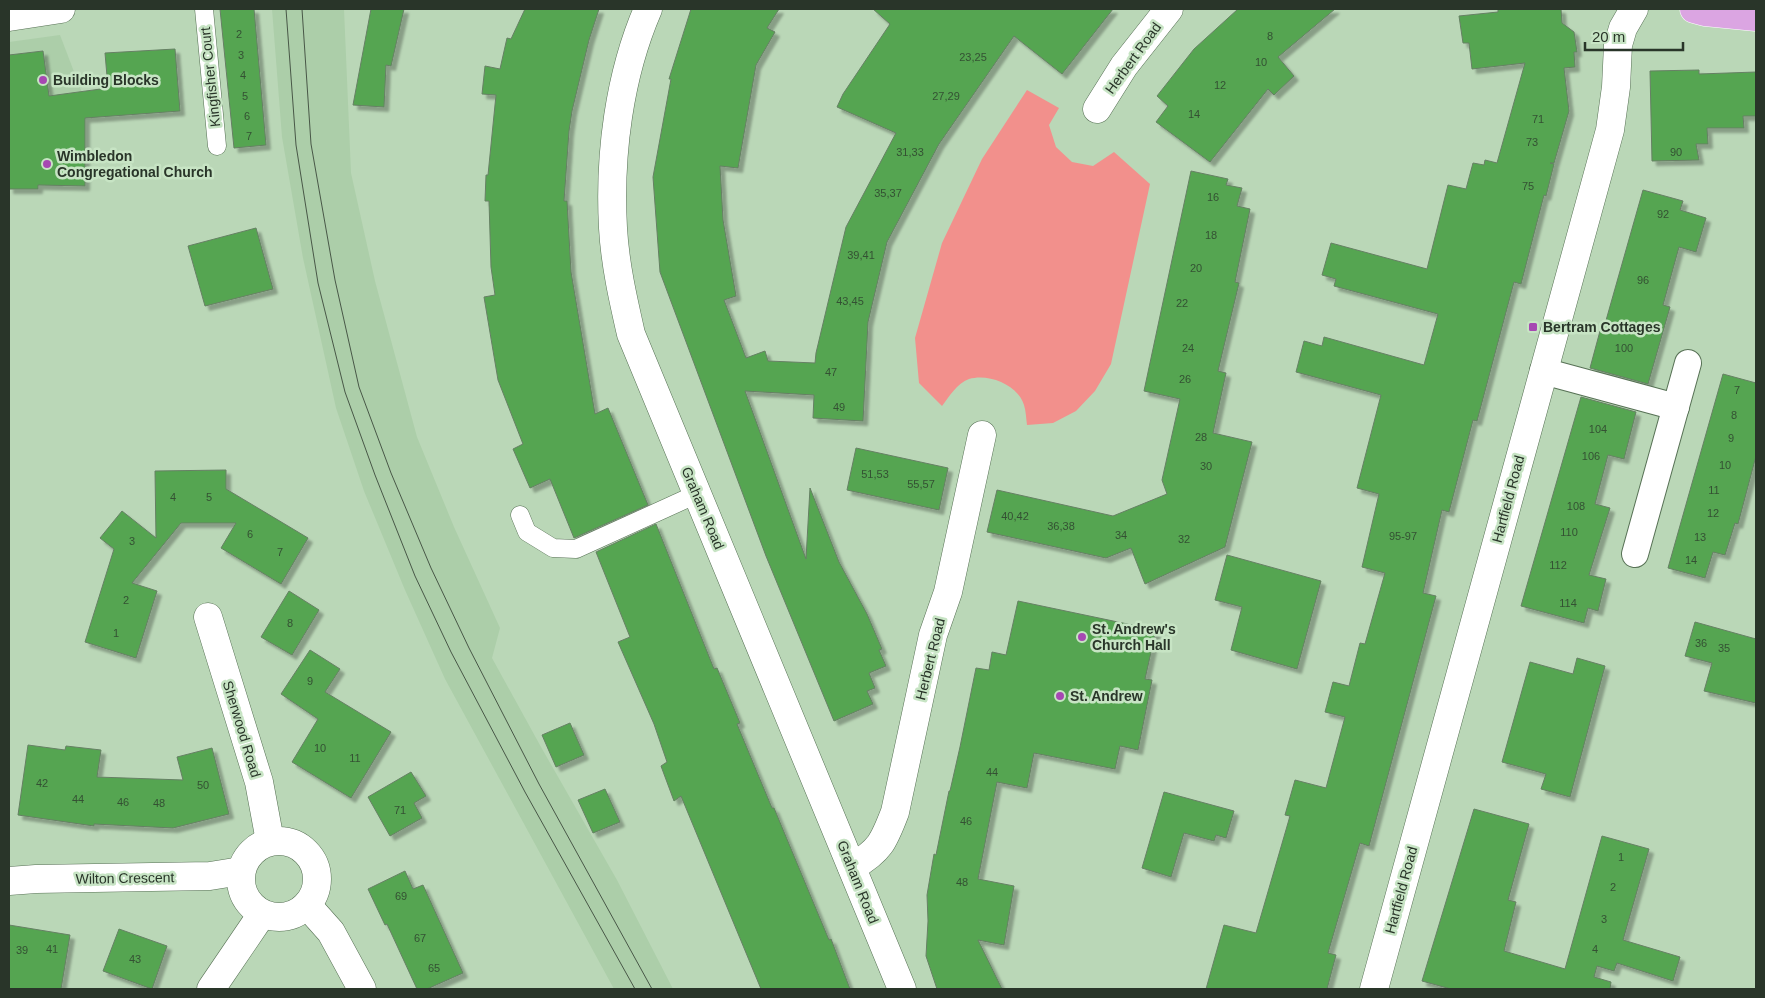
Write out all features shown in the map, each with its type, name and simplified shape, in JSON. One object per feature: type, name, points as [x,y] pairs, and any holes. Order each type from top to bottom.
[{"type":"main road","points":[[1694,9],[1705,12],[1756,17]]},
{"type":"street","points":[[9,17],[61,9]]},
{"type":"street","name":"Graham Road","points":[[648,9],[638,33],[621,92],[612,179],[613,229],[619,277],[631,334],[902,989]]},
{"type":"street","name":"Herbert Road","points":[[1097,109],[1124,66],[1169,9]]},
{"type":"street","name":"Hartfield Road","points":[[1374,989],[1610,130],[1616,87],[1618,45],[1623,28],[1634,9]]},
{"type":"street","points":[[1635,554],[1688,362]]},
{"type":"street","points":[[1543,371],[1676,407]]},
{"type":"street","name":"Herbert Road","points":[[852,867],[869,857],[886,838],[895,812],[933,635],[948,592],[982,435]]},
{"type":"street","name":"Sherwood Road","points":[[208,618],[259,782],[270,841]]},
{"type":"street","points":[[270,841],[285,841],[300,846],[311,857],[318,873],[316,890],[307,905],[294,915],[278,917],[262,914],[249,903],[241,888],[241,871],[246,858],[256,847],[270,841]]},
{"type":"street","name":"Wilton Crescent","points":[[9,881],[210,876],[241,871]]},
{"type":"street","points":[[307,905],[331,932],[362,989]]},
{"type":"street","points":[[211,989],[262,914]]},
{"type":"lane","name":"Kingfisher Court","points":[[204,9],[217,146]]},
{"type":"lane","points":[[520,515],[527,532],[553,548],[576,550],[697,494]]},
{"type":"shaded area","points":[[272,9],[344,9],[351,173],[375,281],[417,437],[454,527],[500,628],[492,658],[617,880],[673,989],[614,989],[445,679],[405,590],[364,491],[336,408],[303,258],[282,137]]},
{"type":"shaded area","name":"Building Blocks","points":[[60,35],[92,119],[9,125],[9,42]]},
{"type":"shaded area","points":[[1027,90],[1059,108],[1049,125],[1056,147],[1072,162],[1093,166],[1114,152],[1150,184],[1111,364],[1095,391],[1076,411],[1053,423],[1027,425],[1025,407],[1021,398],[1009,386],[994,379],[977,378],[965,381],[942,406],[919,383],[915,338],[942,243],[982,159]]},
{"type":"building","points":[[220,9],[254,9],[266,145],[234,148]]},
{"type":"building","points":[[371,9],[404,9],[391,66],[386,65],[384,107],[353,105]]},
{"type":"building","points":[[525,9],[599,9],[589,40],[569,131],[564,201],[567,201],[571,272],[595,414],[608,408],[648,505],[574,538],[550,479],[530,488],[513,449],[523,444],[498,380],[484,297],[495,295],[491,267],[489,201],[485,201],[486,175],[488,175],[496,95],[482,94],[485,66],[500,69],[507,38],[511,39]]},
{"type":"building","points":[[691,9],[779,9],[767,28],[775,32],[756,65],[738,168],[720,166],[723,220],[736,296],[724,300],[746,358],[765,351],[768,361],[815,363],[846,227],[896,133],[837,107],[843,94],[890,24],[873,9],[1113,9],[1062,74],[1014,36],[939,144],[887,242],[868,322],[863,421],[813,418],[814,395],[745,391],[806,559],[810,488],[839,562],[867,614],[882,649],[879,650],[886,666],[869,673],[875,688],[867,691],[873,704],[834,721],[766,556],[660,272],[653,177],[671,79],[669,79]]},
{"type":"building","points":[[1238,9],[1335,9],[1278,57],[1294,76],[1274,95],[1268,89],[1210,162],[1156,122],[1168,106],[1157,96],[1194,49]]},
{"type":"building","points":[[1498,9],[1561,9],[1562,23],[1574,32],[1577,52],[1574,52],[1575,67],[1564,68],[1569,111],[1554,163],[1550,163],[1554,164],[1521,284],[1514,282],[1477,421],[1473,420],[1449,512],[1442,510],[1423,593],[1436,596],[1369,846],[1360,843],[1328,953],[1336,955],[1327,989],[1206,989],[1224,925],[1256,933],[1290,816],[1285,815],[1295,780],[1326,788],[1345,717],[1325,712],[1333,682],[1349,686],[1360,643],[1365,644],[1385,573],[1362,567],[1379,494],[1357,488],[1381,395],[1296,372],[1304,341],[1322,346],[1324,337],[1424,365],[1438,314],[1334,286],[1336,279],[1322,275],[1331,243],[1427,269],[1448,185],[1466,189],[1473,163],[1484,165],[1485,160],[1497,163],[1525,63],[1472,69],[1469,43],[1463,43],[1459,16],[1498,12]]},
{"type":"building","points":[[175,49],[180,111],[85,118],[85,186],[38,185],[38,189],[9,189],[9,55],[43,51],[49,96],[108,88],[105,53]]},
{"type":"building","points":[[1699,70],[1699,74],[1756,72],[1756,116],[1743,116],[1744,128],[1707,128],[1708,144],[1696,144],[1699,160],[1652,161],[1650,71]]},
{"type":"building","points":[[1191,171],[1228,179],[1226,185],[1242,188],[1237,206],[1250,209],[1235,282],[1239,283],[1218,371],[1226,373],[1213,433],[1252,442],[1225,547],[1145,584],[1131,548],[1106,558],[987,532],[997,490],[1113,516],[1167,494],[1162,480],[1180,399],[1144,391]]},
{"type":"building","points":[[1643,190],[1683,201],[1680,210],[1706,218],[1696,252],[1679,247],[1663,305],[1670,307],[1648,384],[1590,368],[1600,331],[1603,331]]},
{"type":"building","points":[[256,228],[273,289],[205,306],[188,246]]},
{"type":"building","points":[[1723,374],[1756,383],[1756,456],[1738,524],[1735,523],[1725,555],[1713,552],[1705,578],[1668,568]]},
{"type":"building","points":[[1581,397],[1636,412],[1624,459],[1608,455],[1595,504],[1610,508],[1589,575],[1606,579],[1598,611],[1588,608],[1584,623],[1521,606]]},
{"type":"building","points":[[856,448],[948,468],[939,510],[847,490]]},
{"type":"building","points":[[226,470],[226,489],[308,538],[281,584],[221,548],[236,523],[181,523],[132,583],[157,591],[136,658],[85,642],[114,549],[100,538],[122,511],[156,538],[155,471]]},
{"type":"building","points":[[656,524],[714,669],[717,668],[740,723],[737,724],[754,765],[829,940],[831,939],[850,989],[761,989],[681,796],[674,801],[661,766],[667,762],[654,724],[618,642],[630,637],[596,552]]},
{"type":"building","points":[[1227,555],[1321,581],[1297,669],[1231,650],[1242,607],[1215,600]]},
{"type":"building","points":[[289,591],[319,610],[292,655],[261,637]]},
{"type":"building","points":[[1018,601],[1156,630],[1145,679],[1152,680],[1138,750],[1120,746],[1115,769],[1034,753],[1027,788],[997,782],[978,879],[1014,886],[1004,945],[978,940],[1002,989],[937,989],[926,956],[927,895],[934,854],[936,855],[976,668],[989,670],[992,652],[1006,655]]},
{"type":"building","points":[[1695,622],[1756,639],[1756,703],[1704,691],[1712,663],[1685,656]]},
{"type":"building","points":[[310,650],[340,669],[325,692],[391,732],[351,798],[292,762],[318,719],[281,694]]},
{"type":"building","points":[[1577,658],[1605,666],[1570,797],[1541,789],[1546,774],[1502,762],[1530,662],[1573,674]]},
{"type":"building","points":[[570,723],[584,755],[556,767],[542,735]]},
{"type":"building","points":[[28,745],[65,750],[66,746],[101,750],[97,777],[183,780],[177,757],[212,748],[229,814],[173,828],[94,824],[94,826],[18,815]]},
{"type":"building","points":[[411,772],[426,796],[414,803],[422,818],[390,836],[368,797]]},
{"type":"building","points":[[605,789],[620,822],[593,833],[578,800]]},
{"type":"building","points":[[1164,792],[1234,811],[1226,838],[1216,835],[1214,841],[1184,833],[1171,877],[1142,868]]},
{"type":"building","points":[[1474,809],[1529,824],[1508,900],[1516,902],[1504,951],[1565,969],[1602,836],[1649,849],[1623,940],[1680,957],[1673,981],[1617,963],[1614,971],[1597,966],[1594,977],[1611,982],[1610,989],[1451,989],[1422,981]]},
{"type":"building","points":[[405,871],[413,889],[423,885],[463,973],[427,989],[417,989],[387,924],[385,925],[368,889]]},
{"type":"building","points":[[9,925],[70,935],[61,989],[9,989]]},
{"type":"building","points":[[119,929],[167,946],[152,989],[103,971]]},
{"type":"tram line","points":[[286,9],[296,145],[318,283],[345,392],[415,576],[451,652],[525,792],[635,989]]},
{"type":"tram line","points":[[302,9],[311,144],[335,280],[359,387],[391,473],[431,568],[469,648],[539,784],[652,989]]},
{"type":"place","name":"Building Blocks","points":[[43,80]]},
{"type":"place","name":"Wimbledon Congregational Church","points":[[47,164]]},
{"type":"place","name":"Bertram Cottages","points":[[1533,327]]},
{"type":"place","name":"St. Andrew's Church Hall","points":[[1082,637]]},
{"type":"place","name":"St. Andrew","points":[[1060,696]]}]
